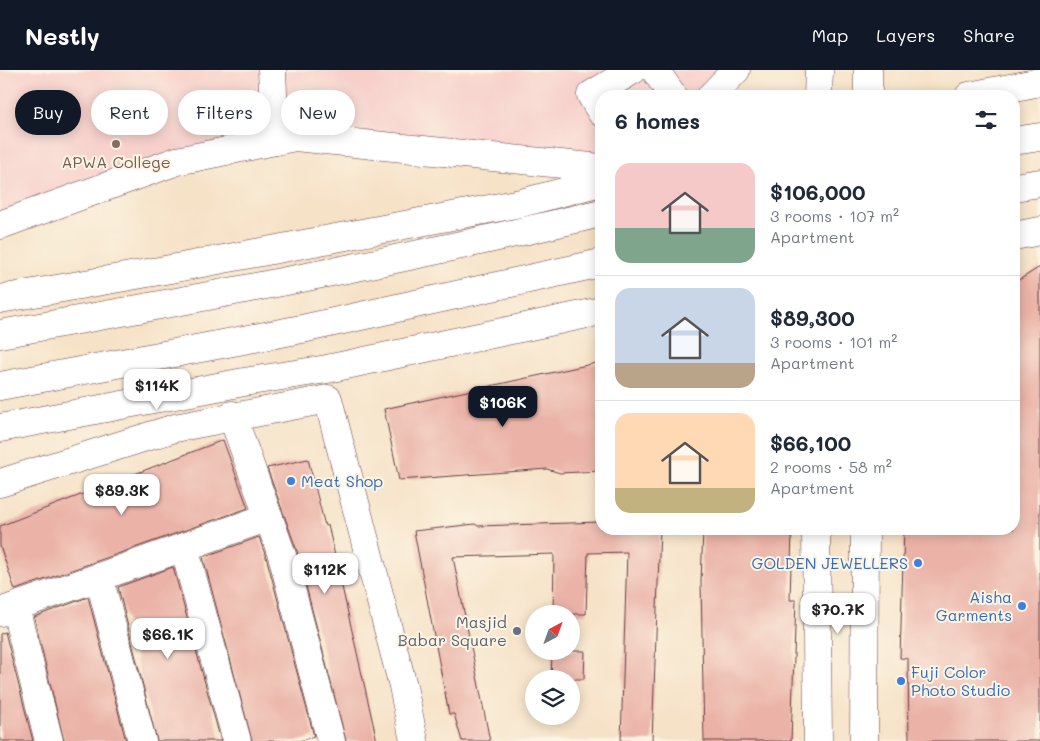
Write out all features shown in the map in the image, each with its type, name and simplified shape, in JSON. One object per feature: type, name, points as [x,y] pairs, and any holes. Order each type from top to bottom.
[{"type":"main road","points":[[272,70],[275,141]]},
{"type":"main road","points":[[599,90],[633,70]]},
{"type":"main road","points":[[655,70],[669,90]]},
{"type":"main road","points":[[717,90],[736,70]]},
{"type":"main road","points":[[818,90],[819,70]]},
{"type":"main road","points":[[868,70],[868,90]]},
{"type":"main road","points":[[999,90],[1040,82]]},
{"type":"main road","points":[[595,93],[591,95],[595,102]]},
{"type":"main road","points":[[0,225],[177,161],[295,137],[595,167]]},
{"type":"main road","points":[[1020,140],[1040,138]]},
{"type":"main road","points":[[1020,186],[1040,183]]},
{"type":"main road","points":[[0,298],[176,268],[520,203],[595,184]]},
{"type":"main road","points":[[0,334],[264,287],[502,237],[595,214]]},
{"type":"main road","points":[[1020,235],[1040,231]]},
{"type":"main road","points":[[0,386],[302,329],[595,264]]},
{"type":"main road","points":[[0,428],[244,382],[326,369],[595,312]]},
{"type":"main road","points":[[0,483],[175,428],[232,415],[328,399],[403,686],[414,741]]},
{"type":"main road","points":[[232,415],[282,555],[323,738]]},
{"type":"main road","points":[[49,741],[7,609],[269,517]]},
{"type":"main road","points":[[816,535],[818,741]]},
{"type":"main road","points":[[864,741],[865,535]]},
{"type":"main road","points":[[184,547],[237,741]]},
{"type":"main road","points":[[99,577],[142,741]]},
{"type":"shaded area","name":"APWA College","points":[[0,70],[736,70],[708,90],[595,90],[595,153],[539,161],[295,137],[0,224]]},
{"type":"building","points":[[1040,267],[1040,741],[909,741],[908,659],[900,658],[904,535],[1020,535],[1020,279]]},
{"type":"building","points":[[595,363],[595,471],[560,473],[547,469],[399,480],[384,409]]},
{"type":"building","points":[[223,440],[248,508],[15,590],[0,546],[0,526]]},
{"type":"building","points":[[308,459],[325,526],[328,525],[377,741],[346,741],[297,551],[267,468]]},
{"type":"building","points":[[595,522],[595,535],[660,535],[652,741],[621,741],[627,552],[588,553],[586,614],[580,614],[580,605],[553,605],[554,554],[453,557],[490,741],[462,741],[454,714],[449,714],[414,531],[475,524],[478,526]]},
{"type":"building","points":[[703,535],[792,535],[790,600],[796,600],[791,741],[704,741],[701,582]]},
{"type":"building","points":[[259,537],[267,560],[314,736],[300,741],[252,741],[203,557]]},
{"type":"building","points":[[173,567],[221,741],[157,741],[118,587]]},
{"type":"building","points":[[88,597],[126,741],[64,741],[34,617]]},
{"type":"building","points":[[5,632],[33,741],[0,741],[0,634]]},
{"type":"building","points":[[580,651],[585,651],[584,679],[580,679],[580,670],[551,670],[552,660],[580,660]]},
{"type":"place","name":"APWA College","points":[[116,144]]},
{"type":"place","name":"Meat Shop","points":[[291,481]]},
{"type":"place","name":"GOLDEN JEWELLERS","points":[[918,563]]},
{"type":"place","name":"Aisha Garments","points":[[1022,606]]},
{"type":"place","name":"Masjid Babar Square","points":[[517,631]]},
{"type":"place","name":"Fuji Color Photo Studio","points":[[901,681]]}]
